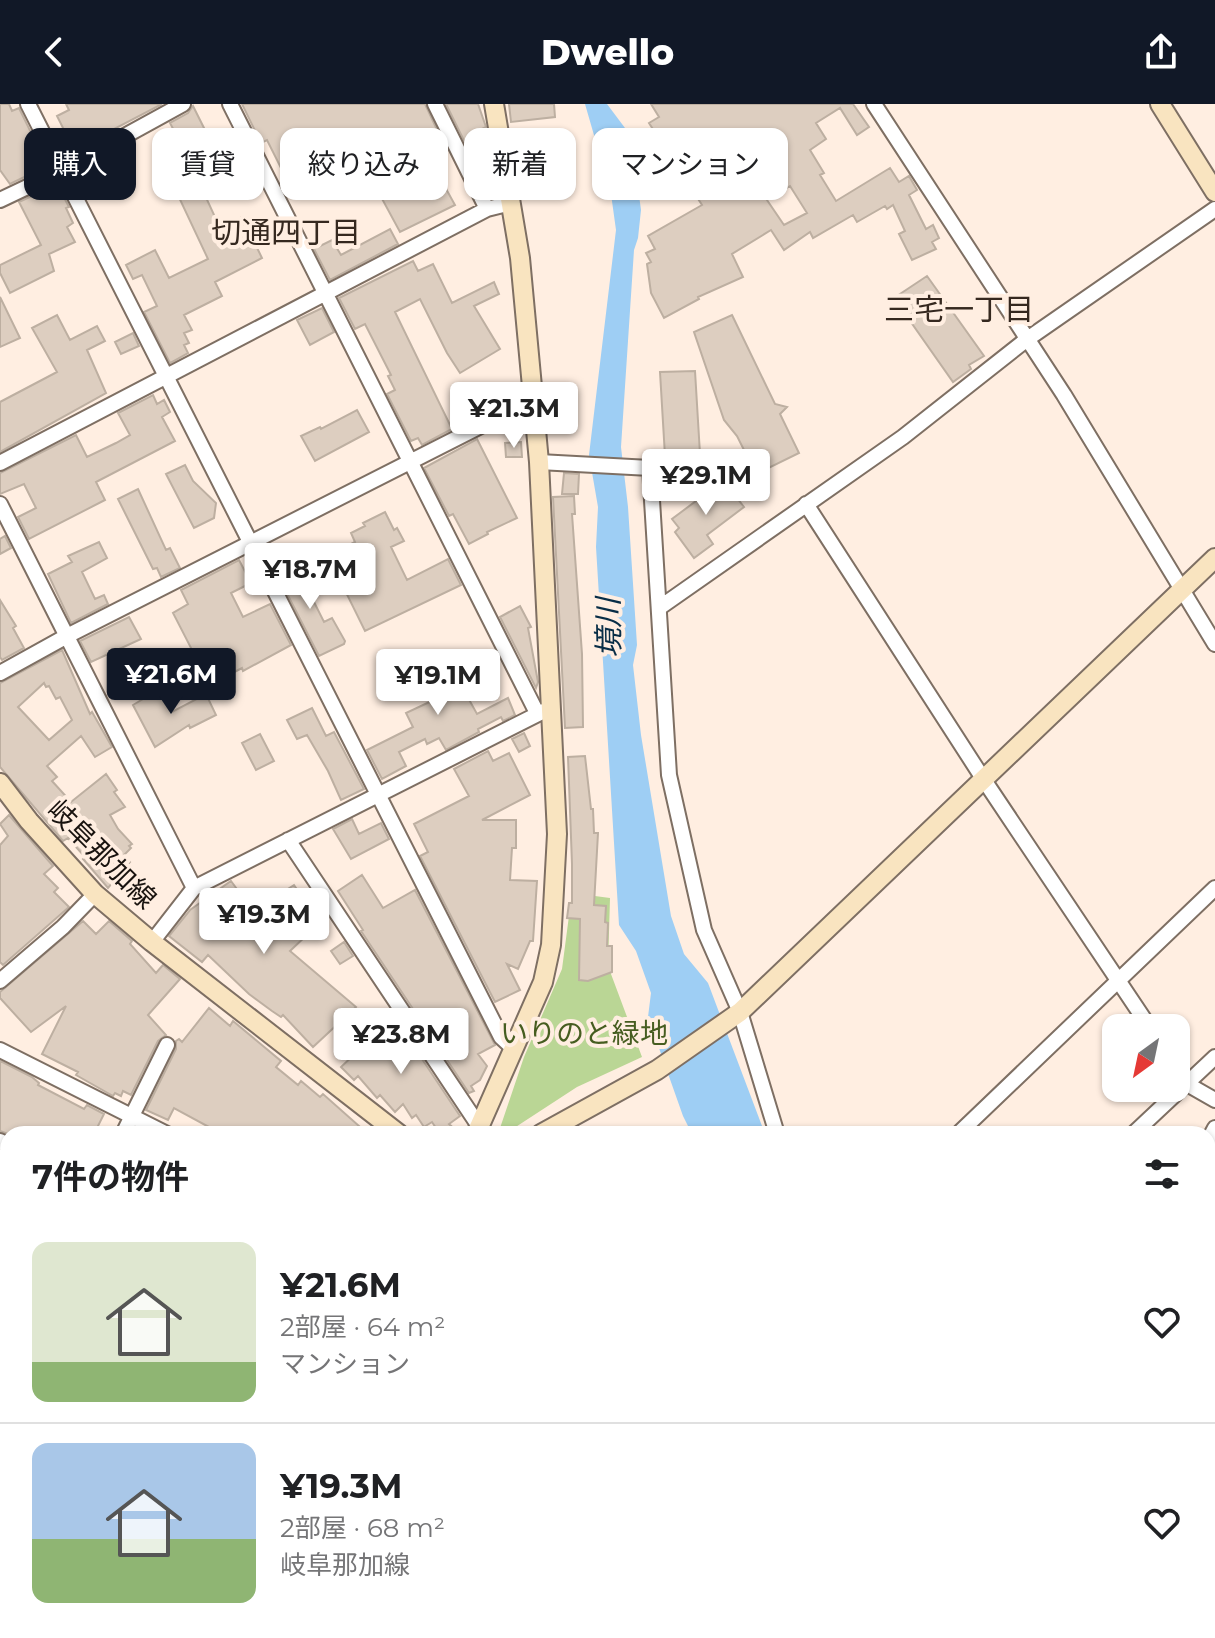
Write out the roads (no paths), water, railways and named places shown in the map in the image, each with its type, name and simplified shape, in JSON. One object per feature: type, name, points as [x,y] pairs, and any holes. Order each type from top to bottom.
[{"type":"street","points":[[28,104],[40,128]]},
{"type":"street","points":[[136,130],[183,104]]},
{"type":"street","points":[[230,104],[325,293],[545,710]]},
{"type":"street","points":[[435,104],[487,209]]},
{"type":"street","points":[[480,1126],[543,982],[551,945],[557,834],[545,710],[539,462],[520,258],[494,104]]},
{"type":"street","points":[[874,104],[1064,395],[1215,644]]},
{"type":"street","points":[[1160,104],[1215,192]]},
{"type":"street","points":[[0,200],[24,189]]},
{"type":"street","points":[[76,200],[501,1037],[513,1048]]},
{"type":"street","points":[[0,463],[487,209],[511,203]]},
{"type":"street","points":[[659,608],[903,437],[1026,340],[1215,209]]},
{"type":"street","points":[[0,673],[412,460],[520,406],[534,405]]},
{"type":"street","points":[[539,462],[650,468],[669,775],[704,930],[774,1126]]},
{"type":"street","points":[[0,504],[194,888]]},
{"type":"street","points":[[806,504],[984,780],[1140,1014]]},
{"type":"street","points":[[556,1126],[657,1070],[736,1016],[1182,593],[1215,558]]},
{"type":"street","points":[[152,942],[194,888],[545,710]]},
{"type":"street","name":"岐阜那加線","points":[[0,783],[29,821],[95,894],[389,1126]]},
{"type":"street","points":[[288,840],[475,1126]]},
{"type":"street","points":[[966,1126],[1215,888]]},
{"type":"street","points":[[0,981],[63,927],[95,894]]},
{"type":"street","points":[[127,1126],[167,1045]]},
{"type":"street","points":[[0,1050],[151,1126]]},
{"type":"street","points":[[1190,1081],[1215,1057]]},
{"type":"street","points":[[1190,1086],[1215,1100]]},
{"type":"street","points":[[1142,1126],[1168,1102]]},
{"type":"water","points":[[585,104],[607,104],[625,128],[592,128]]},
{"type":"water","name":"境川","points":[[612,200],[640,200],[621,447],[637,645],[633,665],[641,735],[671,916],[684,954],[708,983],[762,1126],[688,1126],[648,1017],[651,993],[636,951],[619,925],[596,547],[598,507],[589,455],[616,230]]},
{"type":"district","name":"切通四丁目","points":[[286,233]]},
{"type":"district","name":"三宅一丁目","points":[[959,310]]},
{"type":"park label","name":"いりのと緑地","points":[[584,1033]]}]
